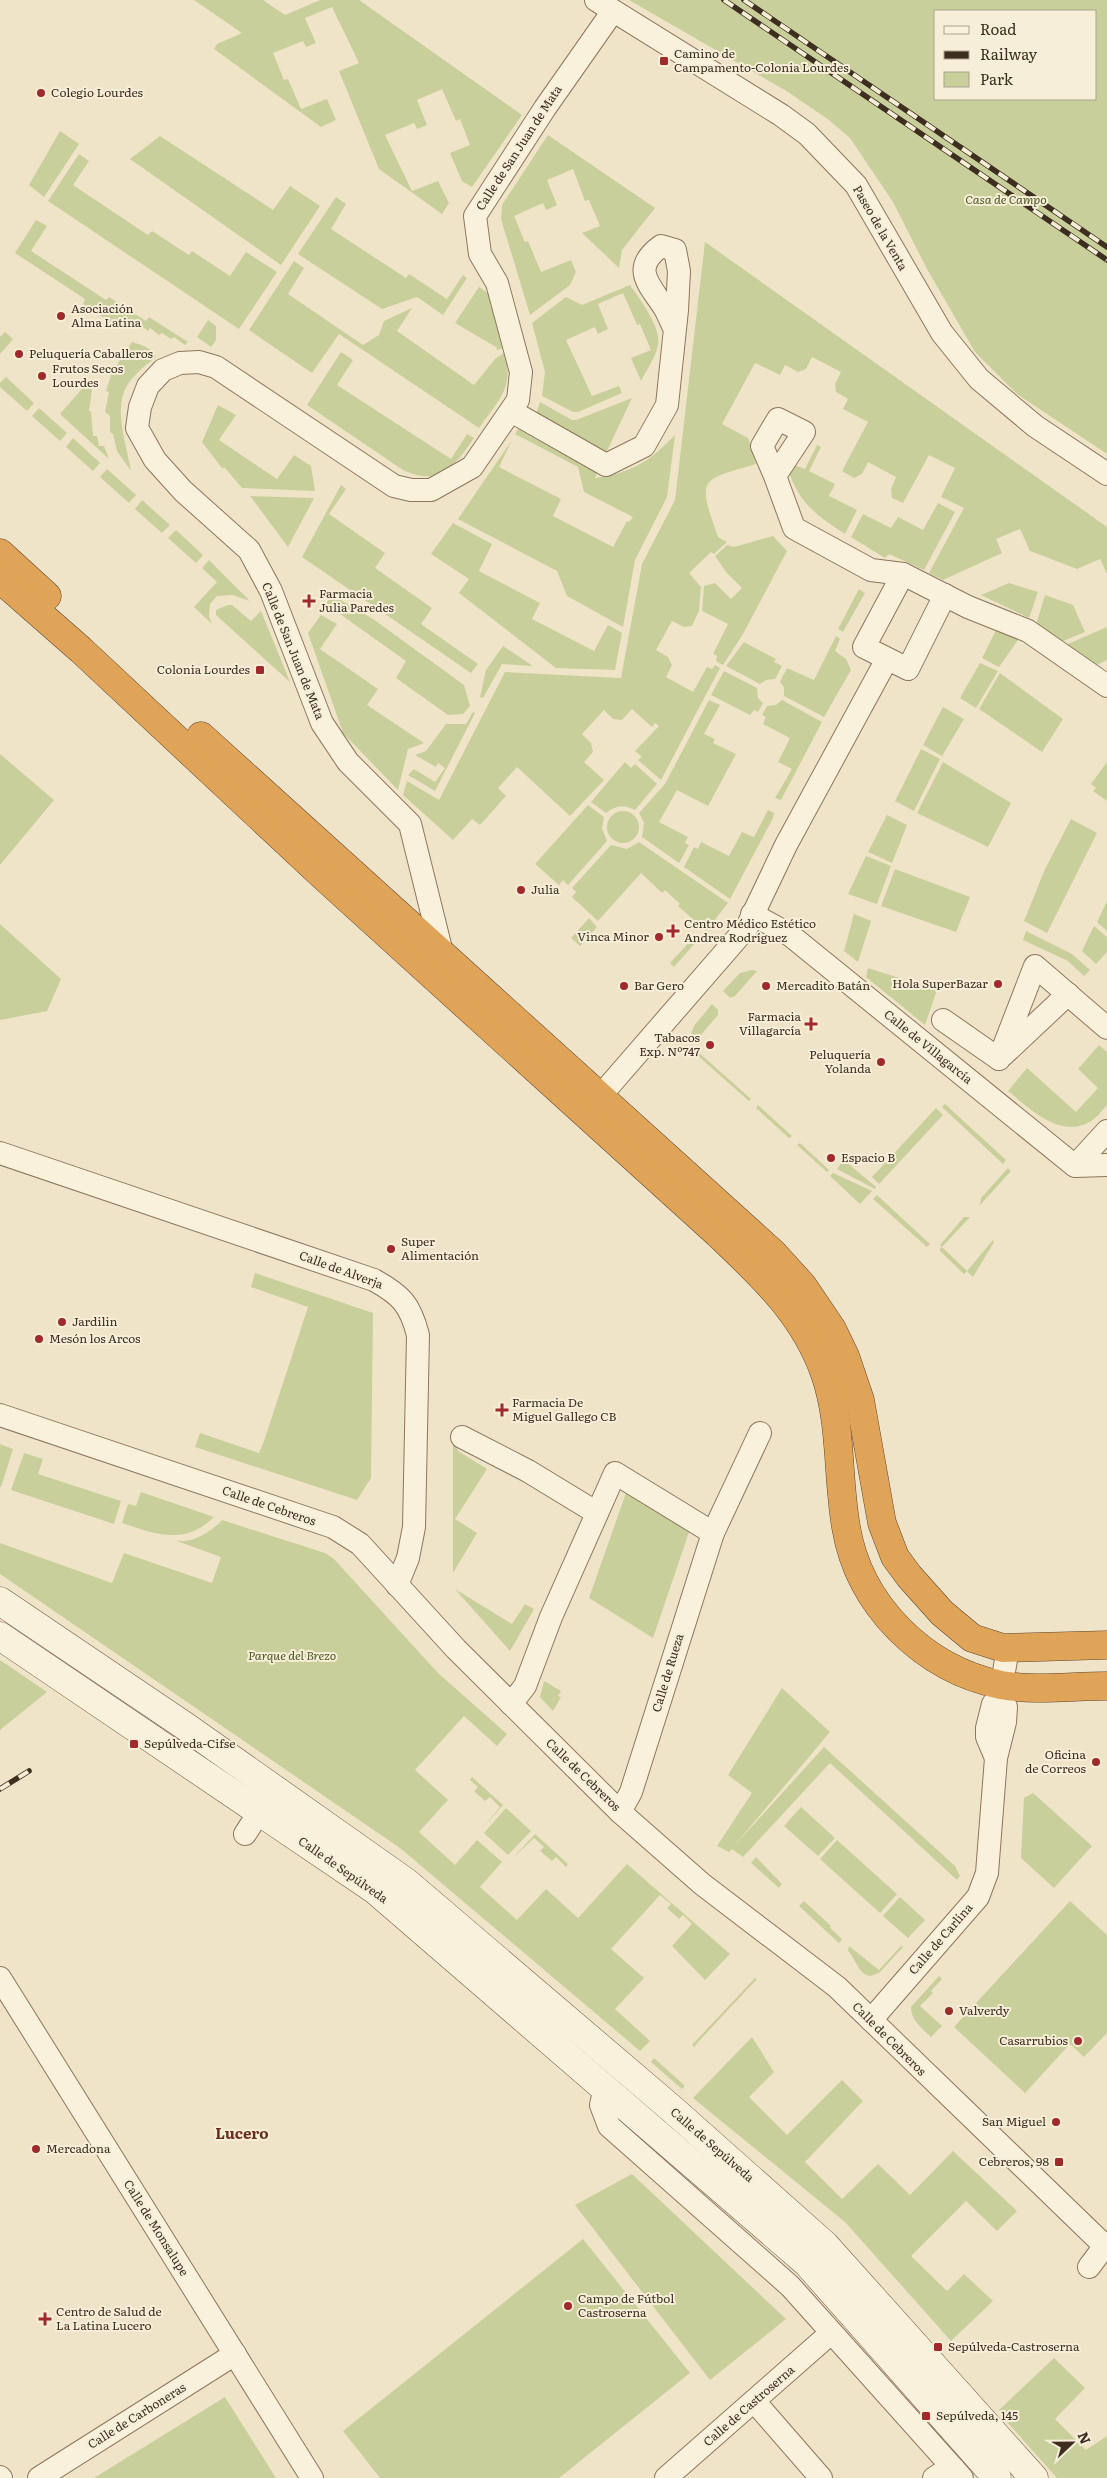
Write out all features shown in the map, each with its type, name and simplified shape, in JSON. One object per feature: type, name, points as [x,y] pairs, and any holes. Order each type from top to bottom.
[{"type":"highway","points":[[0,553],[442,953],[768,1281],[799,1322],[825,1373],[833,1405],[842,1503],[853,1555],[865,1583],[890,1622],[918,1648],[936,1660],[1001,1690],[1107,1686]]},
{"type":"highway","points":[[0,579],[81,650],[324,877],[592,1105],[773,1253],[803,1286],[832,1329],[860,1400],[882,1523],[895,1557],[942,1613],[972,1638],[1008,1648],[1107,1645]]},
{"type":"street","name":"Calle de San Juan de Mata","points":[[442,953],[410,824],[348,762],[322,723],[271,591],[249,550],[155,460],[137,428],[140,407],[148,386],[163,370],[180,362],[199,362],[223,372],[383,480],[411,490],[431,490],[472,467],[518,400],[521,372],[497,283],[480,254],[475,216],[545,108],[604,6]]},
{"type":"street","name":"Paseo de la Venta","points":[[604,6],[781,115],[807,134],[856,185],[942,333],[980,379],[1035,426],[1107,474]]},
{"type":"street","points":[[511,411],[606,465],[644,446],[667,405],[674,328]]},
{"type":"street","points":[[775,476],[794,528],[870,570],[903,574],[945,595],[1028,631],[1107,686]]},
{"type":"street","points":[[903,574],[864,647],[887,659],[908,669],[945,595]]},
{"type":"street","points":[[592,1105],[747,927],[786,845],[887,659]]},
{"type":"street","name":"Calle de Villagarcía","points":[[752,914],[790,936],[1075,1166]]},
{"type":"street","points":[[998,1059],[1035,966],[1107,1028]]},
{"type":"street","points":[[998,1059],[1068,994]]},
{"type":"street","points":[[943,1020],[998,1059]]},
{"type":"street","points":[[1075,1166],[1107,1131]]},
{"type":"street","name":"Calle de Alverja","points":[[0,1153],[374,1280],[396,1292],[413,1316],[418,1335],[414,1526],[408,1558],[398,1585]]},
{"type":"street","points":[[1075,1166],[1107,1165]]},
{"type":"street","name":"Calle de Cebreros","points":[[0,1415],[333,1527],[360,1544],[456,1650],[620,1812],[702,1884],[837,1987],[1106,2246],[1089,2267]]},
{"type":"street","name":"Calle de Rueza","points":[[620,1812],[631,1792],[713,1533],[760,1433]]},
{"type":"street","points":[[462,1437],[528,1471],[597,1513]]},
{"type":"street","points":[[511,1704],[525,1686],[551,1617],[614,1473],[713,1533]]},
{"type":"street","name":"Calle de Sepúlveda","points":[[0,1601],[406,1882],[672,2109],[825,2244],[1034,2478]]},
{"type":"street","name":"Calle de Sepúlveda","points":[[0,1636],[252,1823],[374,1890],[605,2087],[807,2263],[997,2478]]},
{"type":"street","name":"Calle de Carlina","points":[[871,2020],[978,1897],[987,1873],[996,1758],[1005,1722],[1006,1706],[1001,1690],[1008,1648]]},
{"type":"street","name":"Calle de Sepúlveda","points":[[252,1823],[273,1806],[328,1838],[356,1847]]},
{"type":"street","name":"Calle de Monsalupe","points":[[0,1978],[312,2478]]},
{"type":"street","points":[[605,2087],[601,2105],[609,2126],[790,2286],[958,2474]]},
{"type":"street","name":"Calle de Castroserna","points":[[673,2476],[831,2333]]},
{"type":"street","name":"Calle de Carboneras","points":[[39,2478],[235,2354]]},
{"type":"street","points":[[754,2401],[821,2478]]},
{"type":"street","points":[[934,2478],[948,2469],[958,2474]]},
{"type":"green space","points":[[194,0],[263,0],[285,15],[320,0],[359,0],[522,115],[472,187],[462,181],[450,153],[470,145],[460,119],[456,121],[442,89],[417,100],[427,125],[417,129],[414,123],[385,135],[412,191],[438,181],[449,203],[442,214],[379,169],[339,71],[359,63],[332,7],[305,18],[316,43],[306,47],[303,41],[273,53],[284,80],[288,79],[301,109],[327,99],[336,120],[321,127],[214,49],[217,44],[242,33]]},
{"type":"green space","name":"Casa de Campo","points":[[629,0],[1107,0],[1107,454],[1017,394],[975,352],[927,269],[893,202],[850,138],[829,120],[788,92]]},
{"type":"green space","points":[[60,131],[79,144],[44,197],[29,185]]},
{"type":"green space","points":[[548,135],[655,208],[622,250],[619,268],[582,233],[600,226],[589,200],[585,201],[573,169],[547,180],[557,205],[546,210],[543,203],[514,216],[525,242],[528,241],[541,272],[571,260],[576,272],[570,285],[530,315],[501,219],[502,205]]},
{"type":"green space","points":[[160,136],[273,210],[290,186],[320,206],[281,265],[130,159]]},
{"type":"green space","points":[[79,154],[89,161],[73,185],[148,235],[152,231],[189,255],[192,251],[230,276],[246,252],[277,272],[239,329],[48,201]]},
{"type":"green space","points":[[336,197],[346,204],[331,229],[406,278],[409,274],[447,299],[463,275],[467,278],[443,315],[417,297],[382,309],[298,254]]},
{"type":"green space","points":[[36,220],[47,226],[31,251],[106,300],[109,297],[146,321],[149,317],[188,342],[185,345],[174,337],[171,339],[162,333],[159,335],[150,328],[148,331],[140,325],[138,328],[126,321],[121,329],[83,304],[85,299],[15,253]]},
{"type":"green space","points":[[705,242],[1107,527],[1107,574],[1100,559],[1077,569],[1030,551],[1020,529],[996,539],[1002,553],[943,580],[929,573],[964,508],[941,497],[955,468],[929,455],[903,503],[892,498],[891,489],[896,477],[868,462],[862,474],[854,478],[842,471],[868,422],[843,409],[848,399],[836,392],[835,384],[841,372],[812,357],[806,369],[798,372],[785,365],[780,375],[755,363],[722,424],[748,438],[756,464],[723,474],[708,484],[706,492],[707,503],[711,517],[718,537],[727,542],[714,554],[711,552],[689,573],[701,587],[699,611],[692,626],[684,627],[672,621],[656,650],[668,657],[672,665],[666,677],[693,692],[707,667],[712,669],[715,665],[720,668],[661,780],[638,760],[642,757],[635,751],[659,726],[655,723],[652,727],[632,709],[622,720],[613,719],[604,710],[582,734],[591,743],[593,752],[584,762],[604,780],[570,816],[517,767],[498,788],[506,796],[480,825],[472,819],[453,840],[403,795],[407,781],[439,800],[505,672],[621,678],[642,564],[675,500]]},
{"type":"green space","points":[[294,261],[304,268],[288,294],[363,345],[379,335],[384,321],[412,308],[397,331],[474,385],[495,359],[505,352],[508,375],[506,385],[498,401],[479,428],[339,334],[312,373],[249,330]]},
{"type":"green space","points":[[630,285],[649,314],[657,330],[658,338],[655,354],[641,381],[631,358],[651,350],[640,324],[637,325],[623,293],[598,304],[608,329],[598,334],[595,327],[566,340],[592,396],[619,386],[622,393],[578,412],[573,412],[542,396],[545,372],[532,323],[566,297],[582,305]]},
{"type":"green space","points":[[479,287],[489,294],[504,348],[497,350],[496,347],[455,323]]},
{"type":"green space","points":[[208,320],[216,326],[216,340],[211,347],[197,337]]},
{"type":"green space","points":[[5,332],[13,339],[0,354],[0,337]]},
{"type":"green space","points":[[132,342],[149,349],[156,357],[139,371],[124,391],[121,413],[122,425],[131,471],[117,451],[113,434],[110,432],[110,416],[105,412],[109,392],[106,391],[112,372]]},
{"type":"green space","points":[[341,352],[353,360],[337,385],[451,459],[467,434],[474,438],[460,458],[445,471],[436,475],[416,475],[403,470],[307,405]]},
{"type":"green space","points":[[6,377],[34,403],[27,411],[0,387],[0,383]]},
{"type":"green space","points":[[86,384],[92,390],[89,411],[91,411],[93,436],[97,436],[99,446],[104,446],[109,459],[60,414]]},
{"type":"green space","points":[[632,398],[606,453],[535,417],[540,402],[572,420],[576,420]]},
{"type":"green space","points":[[218,405],[236,415],[219,440],[277,479],[294,455],[311,466],[315,491],[242,488],[225,468],[222,468],[202,442]]},
{"type":"green space","points":[[39,408],[67,433],[60,441],[32,416]]},
{"type":"green space","points":[[520,426],[598,469],[595,478],[620,473],[640,464],[657,452],[675,435],[667,497],[635,560],[623,627],[567,596],[557,571],[458,519],[512,440],[499,467],[561,499],[553,516],[613,547],[627,521],[629,522],[633,517],[584,492],[578,467],[515,434]]},
{"type":"green space","points":[[73,438],[100,463],[93,471],[66,447]]},
{"type":"green space","points":[[817,445],[821,447],[809,471],[835,484],[829,496],[857,510],[845,534],[810,508],[798,492],[788,470],[794,465],[805,469]]},
{"type":"green space","points":[[107,469],[136,495],[129,503],[100,477]]},
{"type":"green space","points":[[341,485],[346,489],[329,514],[385,553],[375,568],[432,608],[421,624],[478,664],[471,673],[302,557]]},
{"type":"green space","points":[[250,496],[314,498],[288,547]]},
{"type":"green space","points":[[142,500],[170,525],[162,533],[135,509]]},
{"type":"green space","points":[[938,503],[955,512],[924,570],[889,554],[885,558],[851,537],[863,514],[891,528],[898,517],[923,530]]},
{"type":"green space","points":[[453,523],[492,544],[479,571],[540,603],[532,619],[594,651],[608,625],[622,633],[615,670],[556,668],[459,593],[469,579],[431,554]]},
{"type":"green space","points":[[176,530],[203,555],[196,563],[168,538]]},
{"type":"green space","points":[[773,536],[787,551],[743,634],[723,665],[716,661],[717,656],[713,654],[728,624],[702,611],[704,586],[715,583],[731,599],[742,588],[726,572],[715,556],[727,545],[734,547]]},
{"type":"green space","points":[[209,560],[250,601],[232,595],[217,596],[210,604],[209,616],[212,624],[194,607],[217,582],[202,568]]},
{"type":"green space","points":[[1009,583],[1038,592],[1029,618],[981,595]]},
{"type":"green space","points":[[859,589],[865,593],[843,632],[838,629]]},
{"type":"green space","points":[[332,595],[373,619],[464,685],[470,706],[463,714],[448,715],[396,678],[406,661],[326,604]]},
{"type":"green space","points":[[1045,595],[1073,605],[1085,632],[1056,644],[1035,628]]},
{"type":"green space","points":[[232,605],[251,621],[261,611],[290,682],[216,615],[216,610]]},
{"type":"green space","points":[[321,615],[337,624],[320,649],[378,689],[367,705],[424,743],[408,749],[398,790],[343,733],[308,633]]},
{"type":"green space","points":[[999,624],[1023,633],[999,667],[982,658]]},
{"type":"green space","points":[[1107,627],[1107,660],[1091,668],[1061,647]]},
{"type":"green space","points":[[836,636],[840,639],[835,651],[846,659],[851,670],[824,717],[784,696],[784,687],[780,682],[787,668],[814,680]]},
{"type":"green space","points":[[744,642],[776,659],[774,662],[782,666],[775,679],[766,680],[760,684],[726,666]]},
{"type":"green space","points":[[503,646],[533,666],[502,664],[483,698],[480,697],[486,670]]},
{"type":"green space","points":[[980,663],[998,671],[976,708],[960,698]]},
{"type":"green space","points":[[724,671],[757,688],[758,698],[763,703],[758,712],[754,710],[750,715],[711,695]]},
{"type":"green space","points":[[1000,673],[1063,719],[1042,752],[979,709]]},
{"type":"green space","points":[[709,700],[720,705],[704,734],[715,739],[713,743],[736,754],[708,806],[677,790],[659,822],[688,837],[685,843],[689,845],[679,863],[642,837],[644,823],[639,813],[665,784]]},
{"type":"green space","points":[[782,700],[822,722],[781,800],[775,798],[792,769],[778,762],[790,738],[763,724],[766,717],[762,715],[767,706],[776,705]]},
{"type":"green space","points":[[943,707],[964,719],[942,756],[923,745]]},
{"type":"green space","points":[[473,712],[475,713],[435,791],[408,775],[414,769],[435,782],[445,768],[438,763],[436,767],[415,755],[426,751],[446,724],[466,724]]},
{"type":"green space","points":[[921,749],[940,759],[914,811],[895,801]]},
{"type":"green space","points":[[0,754],[54,800],[0,865]]},
{"type":"green space","points":[[625,762],[631,768],[635,764],[657,784],[635,810],[620,806],[606,813],[591,802]]},
{"type":"green space","points":[[943,762],[1011,803],[988,847],[917,813]]},
{"type":"green space","points":[[1107,762],[1107,801],[1093,791],[1096,788],[1091,784]]},
{"type":"green space","points":[[588,805],[604,817],[602,828],[607,841],[568,885],[563,880],[559,885],[535,864]]},
{"type":"green space","points":[[768,810],[774,813],[773,818],[730,899],[684,867],[694,847],[698,849],[701,842],[729,856],[742,832],[754,837]]},
{"type":"green space","points":[[623,811],[635,815],[639,827],[635,839],[623,843],[611,839],[607,827],[611,815]]},
{"type":"green space","points":[[887,815],[907,825],[892,863],[868,852]]},
{"type":"green space","points":[[1071,819],[1097,833],[1047,933],[1024,921],[1045,869]]},
{"type":"green space","points":[[639,842],[728,903],[706,931],[678,906],[680,904],[665,890],[662,893],[641,873],[598,921],[572,897],[576,892],[572,888],[611,845],[627,849]]},
{"type":"green space","points":[[866,856],[891,866],[877,904],[848,894]]},
{"type":"green space","points":[[895,869],[970,897],[956,932],[881,906]]},
{"type":"green space","points":[[1107,901],[1107,931],[1097,922]]},
{"type":"green space","points":[[854,914],[871,921],[858,962],[844,951]]},
{"type":"green space","points":[[589,918],[597,927],[580,946],[571,938]]},
{"type":"green space","points":[[0,924],[61,979],[47,1011],[0,1020]]},
{"type":"green space","points":[[1094,926],[1107,937],[1107,952],[1096,964],[1082,951]]},
{"type":"green space","points":[[1026,931],[1072,954],[1090,970],[1084,976],[1068,961],[1023,940]]},
{"type":"green space","points":[[692,939],[696,942],[674,967],[670,963]]},
{"type":"green space","points":[[868,968],[937,990],[925,1025],[866,977]]},
{"type":"green space","points":[[752,970],[757,971],[735,996],[730,998],[723,991],[740,973]]},
{"type":"green space","points":[[712,1004],[718,1010],[718,1015],[694,1043],[689,1039],[694,1026]]},
{"type":"green space","points":[[1099,1045],[1107,1052],[1107,1105],[1094,1119],[1082,1125],[1071,1127],[1059,1125],[1037,1114],[1008,1091],[1027,1068],[1076,1112],[1098,1088],[1078,1069]]},
{"type":"green space","points":[[697,1051],[751,1099],[749,1101],[697,1055]]},
{"type":"green space","points":[[945,1104],[1006,1160],[1003,1164],[942,1107]]},
{"type":"green space","points":[[758,1105],[792,1136],[789,1138],[756,1108]]},
{"type":"green space","points":[[936,1108],[943,1115],[879,1184],[872,1177]]},
{"type":"green space","points":[[800,1143],[829,1170],[827,1172],[797,1145]]},
{"type":"green space","points":[[844,1160],[876,1187],[875,1189],[837,1169]]},
{"type":"green space","points":[[1008,1168],[1011,1171],[980,1205],[981,1198]]},
{"type":"green space","points":[[833,1173],[872,1191],[860,1204],[830,1176]]},
{"type":"green space","points":[[877,1195],[930,1244],[927,1247],[873,1199]]},
{"type":"green space","points":[[964,1217],[970,1217],[942,1247],[940,1245]]},
{"type":"green space","points":[[993,1240],[994,1242],[973,1277],[967,1271]]},
{"type":"green space","points":[[942,1247],[967,1271],[964,1274],[939,1250]]},
{"type":"green space","points":[[255,1273],[373,1313],[371,1478],[357,1500],[195,1447],[200,1433],[259,1453],[264,1441],[308,1307],[251,1287]]},
{"type":"green space","points":[[453,1438],[458,1451],[487,1469],[455,1519],[477,1533],[453,1573]]},
{"type":"green space","points":[[0,1444],[13,1449],[1,1487],[0,1487]]},
{"type":"green space","points":[[24,1453],[43,1459],[38,1474],[121,1501],[114,1524],[11,1490]]},
{"type":"green space","points":[[141,1492],[214,1517],[192,1532],[181,1535],[158,1534],[122,1523],[128,1504],[136,1506]]},
{"type":"green space","points":[[626,1493],[689,1532],[653,1638],[589,1598]]},
{"type":"green space","name":"Parque del Brezo","points":[[222,1520],[325,1553],[334,1559],[438,1673],[507,1734],[497,1746],[464,1716],[415,1770],[448,1800],[419,1832],[455,1865],[477,1840],[502,1862],[480,1887],[517,1920],[546,1889],[578,1918],[627,1864],[730,1954],[705,1980],[672,1946],[692,1924],[683,1915],[679,1919],[667,1908],[671,1904],[660,1895],[611,1949],[644,1978],[615,2009],[650,2041],[640,2051],[400,1848],[0,1574],[0,1543],[112,1583],[124,1553],[212,1583],[221,1557],[174,1540],[187,1541],[194,1539],[212,1529]]},
{"type":"green space","points":[[455,1589],[512,1624],[525,1604],[534,1609],[510,1651]]},
{"type":"green space","points":[[0,1660],[47,1692],[0,1730]]},
{"type":"green space","points":[[544,1681],[561,1691],[558,1696],[561,1697],[553,1711],[540,1697]]},
{"type":"green space","points":[[782,1688],[830,1732],[734,1846],[824,1747],[955,1866],[960,1876],[957,1880],[830,1763],[743,1857],[732,1849],[729,1852],[717,1846],[752,1793],[728,1775]]},
{"type":"green space","points":[[472,1777],[503,1805],[481,1830],[500,1807],[490,1797],[485,1801],[474,1791],[478,1787],[470,1780]]},
{"type":"green space","points":[[1033,1793],[1092,1846],[1054,1888],[1021,1858],[1024,1798]]},
{"type":"green space","points":[[801,1807],[835,1838],[818,1856],[784,1826]]},
{"type":"green space","points":[[506,1808],[531,1831],[508,1855],[484,1833]]},
{"type":"green space","points":[[535,1834],[568,1864],[566,1867],[556,1857],[552,1861],[540,1851],[544,1847],[534,1838],[513,1858]]},
{"type":"green space","points":[[837,1840],[897,1894],[880,1913],[820,1859]]},
{"type":"green space","points":[[756,1857],[782,1884],[779,1888],[751,1863]]},
{"type":"green space","points":[[900,1897],[925,1920],[908,1938],[883,1916]]},
{"type":"green space","points":[[804,1901],[842,1939],[839,1943],[799,1906]]},
{"type":"green space","points":[[1070,1901],[1107,1935],[1107,2033],[1084,2057],[1070,2044],[1025,2093],[954,2027]]},
{"type":"green space","points":[[849,1946],[879,1970],[901,1946],[903,1947],[879,1973],[870,1976],[860,1969],[848,1951]]},
{"type":"green space","points":[[939,1976],[942,1979],[931,1991],[933,1993],[920,2006],[942,2026],[931,2037],[915,2020],[911,2007]]},
{"type":"green space","points":[[755,1978],[757,1979],[694,2047],[692,2045]]},
{"type":"green space","points":[[752,2037],[774,2072],[749,2097],[787,2135],[842,2080],[863,2101],[805,2162],[842,2199],[878,2164],[910,2195],[953,2151],[1017,2211],[997,2231],[966,2201],[911,2256],[947,2291],[964,2274],[993,2301],[951,2341],[845,2222],[693,2098]]},
{"type":"green space","points":[[654,2058],[685,2086],[682,2089],[651,2062]]},
{"type":"green space","points":[[632,2174],[786,2319],[710,2380],[575,2205]]},
{"type":"green space","name":"Campo de Fútbol Castroserna","points":[[583,2239],[690,2373],[559,2478],[380,2478],[343,2431]]},
{"type":"green space","points":[[1054,2358],[1085,2388],[1055,2419],[1086,2450],[1107,2436],[1107,2478],[1057,2478],[1007,2422],[999,2410]]},
{"type":"green space","points":[[225,2397],[276,2478],[94,2478]]},
{"type":"railway","points":[[724,0],[1107,260]]},
{"type":"railway","points":[[744,0],[1107,247]]},
{"type":"railway","points":[[0,1789],[29,1771]]},
{"type":"place","name":"Camino de Campamento-Colonia Lourdes","points":[[664,61]]},
{"type":"place","name":"Colegio Lourdes","points":[[41,93]]},
{"type":"place","name":"Asociación Alma Latina","points":[[61,316]]},
{"type":"place","name":"Peluquería Caballeros","points":[[19,354]]},
{"type":"place","name":"Frutos Secos Lourdes","points":[[42,376]]},
{"type":"place","name":"Farmacia Julia Paredes","points":[[309,601]]},
{"type":"place","name":"Colonia Lourdes","points":[[260,670]]},
{"type":"place","name":"Julia","points":[[521,890]]},
{"type":"place","name":"Centro Médico Estético Andrea Rodríguez","points":[[673,931]]},
{"type":"place","name":"Vinca Minor","points":[[659,937]]},
{"type":"place","name":"Hola SuperBazar","points":[[998,984]]},
{"type":"place","name":"Bar Gero","points":[[624,986]]},
{"type":"place","name":"Mercadito Batán","points":[[766,986]]},
{"type":"place","name":"Farmacia Villagarcía","points":[[811,1024]]},
{"type":"place","name":"Tabacos Exp. Nº747","points":[[710,1045]]},
{"type":"place","name":"Peluquería Yolanda","points":[[881,1062]]},
{"type":"place","name":"Espacio B","points":[[831,1158]]},
{"type":"place","name":"Super Alimentación","points":[[391,1249]]},
{"type":"place","name":"Jardilin","points":[[62,1322]]},
{"type":"place","name":"Mesón los Arcos","points":[[39,1339]]},
{"type":"place","name":"Farmacia De Miguel Gallego CB","points":[[502,1410]]},
{"type":"place","name":"Sepúlveda-Cifse","points":[[134,1744]]},
{"type":"place","name":"Oficina de Correos","points":[[1096,1762]]},
{"type":"place","name":"Valverdy","points":[[949,2011]]},
{"type":"place","name":"Casarrubios","points":[[1078,2041]]},
{"type":"place","name":"San Miguel","points":[[1056,2122]]},
{"type":"place","name":"Mercadona","points":[[36,2149]]},
{"type":"place","name":"Cebreros, 98","points":[[1059,2162]]},
{"type":"place","name":"Campo de Fútbol Castroserna","points":[[568,2306]]},
{"type":"place","name":"Centro de Salud de La Latina Lucero","points":[[45,2319]]},
{"type":"place","name":"Sepúlveda-Castroserna","points":[[938,2347]]},
{"type":"place","name":"Sepúlveda, 145","points":[[926,2416]]},
{"type":"district","name":"Lucero","points":[[242,2134]]}]
